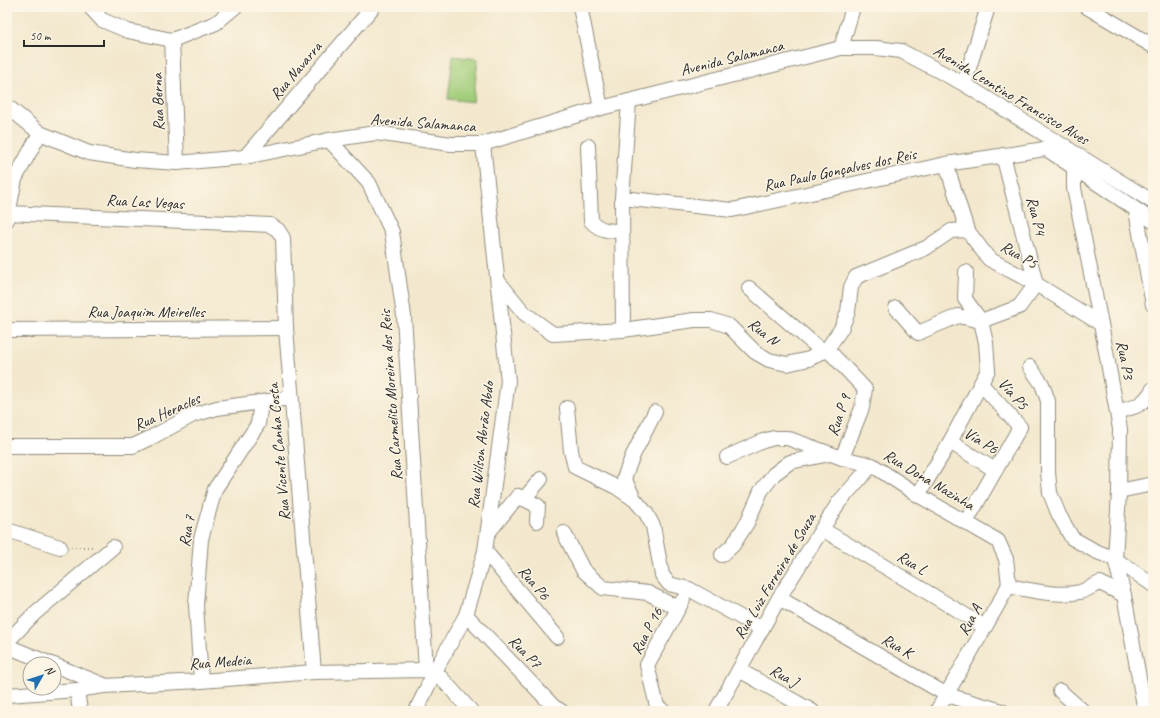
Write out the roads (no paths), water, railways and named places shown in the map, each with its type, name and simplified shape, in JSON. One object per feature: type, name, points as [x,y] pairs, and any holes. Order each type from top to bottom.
[{"type":"street","points":[[90,7],[102,20],[128,31],[172,40],[216,23],[234,7]]},
{"type":"street","name":"Rua Navarra","points":[[244,157],[373,7]]},
{"type":"street","points":[[580,7],[601,108]]},
{"type":"street","points":[[841,48],[853,7]]},
{"type":"street","points":[[964,84],[988,7]]},
{"type":"street","points":[[1087,7],[1153,46]]},
{"type":"street","name":"Rua Berna","points":[[172,40],[177,163]]},
{"type":"street","name":"Avenida Salamanca","points":[[7,106],[40,132],[89,153],[135,160],[177,163],[244,157],[329,140],[376,133],[451,144],[483,144],[601,108],[841,48]]},
{"type":"street","name":"Avenida Leontino Francisco Alves","points":[[841,48],[876,48],[901,51],[964,84],[1153,202]]},
{"type":"street","points":[[623,330],[622,198],[629,101]]},
{"type":"street","points":[[8,216],[11,179],[40,132]]},
{"type":"street","name":"Rua Carmelito Moreira dos Reis","points":[[329,140],[369,184],[392,232],[404,316],[430,671]]},
{"type":"street","name":"Rua Wilson Abrão Abdo","points":[[416,711],[430,671],[466,616],[485,551],[508,381],[483,144]]},
{"type":"street","points":[[588,146],[591,221],[596,226],[606,231],[622,231]]},
{"type":"street","name":"Rua Paulo Gonçalves dos Reis","points":[[622,198],[732,210],[946,164],[1065,146]]},
{"type":"street","name":"Avenida Leontino Francisco Alves","points":[[1045,148],[1153,221]]},
{"type":"street","name":"Rua P4","points":[[1003,155],[1036,284]]},
{"type":"street","name":"Rua P5","points":[[946,164],[967,230],[989,259],[1036,284],[1101,324]]},
{"type":"street","name":"Rua P3","points":[[1074,169],[1074,188],[1118,411],[1120,429],[1119,491],[1115,559],[1124,595],[1145,711]]},
{"type":"street","points":[[1136,210],[1153,305]]},
{"type":"street","name":"Rua Las Vegas","points":[[8,216],[270,225],[278,230]]},
{"type":"street","name":"Rua Vicente Canha Costa","points":[[278,230],[283,238],[286,328],[314,672]]},
{"type":"street","name":"Rua N","points":[[498,281],[524,313],[554,334],[623,330],[694,320],[711,320],[729,326],[755,352],[768,360],[787,364],[809,360],[825,350],[841,329],[848,312],[851,287],[856,277],[926,248],[951,231],[967,230]]},
{"type":"street","points":[[918,495],[950,442],[988,370],[986,343],[981,320],[965,299],[966,272]]},
{"type":"street","points":[[896,308],[918,333],[958,316],[981,320],[1019,307],[1036,284]]},
{"type":"street","name":"Rua P 9","points":[[749,288],[825,350],[865,389],[862,408],[836,456]]},
{"type":"street","name":"Rua Joaquim Meirelles","points":[[7,330],[286,328]]},
{"type":"street","points":[[1030,367],[1042,384],[1048,401],[1048,472],[1050,493],[1059,515],[1072,538],[1095,551],[1115,559],[1153,585]]},
{"type":"street","name":"Vía P5","points":[[981,384],[1020,427],[995,470]]},
{"type":"street","points":[[1118,411],[1142,404],[1153,389]]},
{"type":"street","name":"Rua Heracles","points":[[7,446],[133,446],[193,415],[217,408],[291,398]]},
{"type":"street","name":"Rua 7","points":[[201,681],[196,606],[201,539],[215,489],[258,424],[261,402]]},
{"type":"street","points":[[566,408],[571,451],[575,467],[616,487],[634,500],[646,513],[653,526],[662,575],[669,584],[689,590],[762,629]]},
{"type":"street","points":[[634,500],[624,478],[633,455],[655,412]]},
{"type":"street","name":"Rua Dona Nazinha","points":[[727,456],[762,441],[774,438],[787,438],[836,456],[872,465],[918,495],[998,541],[1006,559],[1008,586]]},
{"type":"street","name":"Vía P6","points":[[950,442],[995,470]]},
{"type":"street","points":[[722,555],[733,545],[747,523],[761,491],[774,474],[790,462],[836,456]]},
{"type":"street","name":"Rua Luiz Ferreira de Souza","points":[[716,711],[779,598],[822,529],[840,502],[872,465]]},
{"type":"street","points":[[966,522],[995,470]]},
{"type":"street","points":[[524,499],[541,479]]},
{"type":"street","points":[[1119,491],[1153,484]]},
{"type":"street","points":[[488,533],[518,496],[538,506],[537,521]]},
{"type":"street","name":"Rua L","points":[[822,529],[985,627]]},
{"type":"street","points":[[7,530],[60,547]]},
{"type":"street","points":[[564,533],[583,570],[603,588],[648,593],[678,608]]},
{"type":"street","points":[[7,642],[34,614],[112,547]]},
{"type":"street","name":"Rua P6","points":[[485,551],[556,637]]},
{"type":"street","points":[[1008,586],[1047,593],[1062,593],[1080,592],[1100,583],[1124,595]]},
{"type":"street","name":"Rua A","points":[[938,711],[1008,586]]},
{"type":"street","name":"Rua P 16","points":[[663,711],[656,706],[646,665],[689,590]]},
{"type":"street","name":"Rua K","points":[[779,598],[947,695],[1002,711]]},
{"type":"street","name":"Rua P7","points":[[466,616],[554,707],[561,711]]},
{"type":"street","points":[[7,646],[31,656]]},
{"type":"street","points":[[62,668],[104,686]]},
{"type":"street","name":"Rua J","points":[[739,670],[812,711]]},
{"type":"street","points":[[430,671],[471,711]]},
{"type":"street","name":"Rua Medeia","points":[[7,695],[77,690],[104,686],[201,681],[314,672],[430,671]]},
{"type":"street","points":[[77,690],[80,711]]},
{"type":"street","points":[[1060,691],[1083,711]]}]
